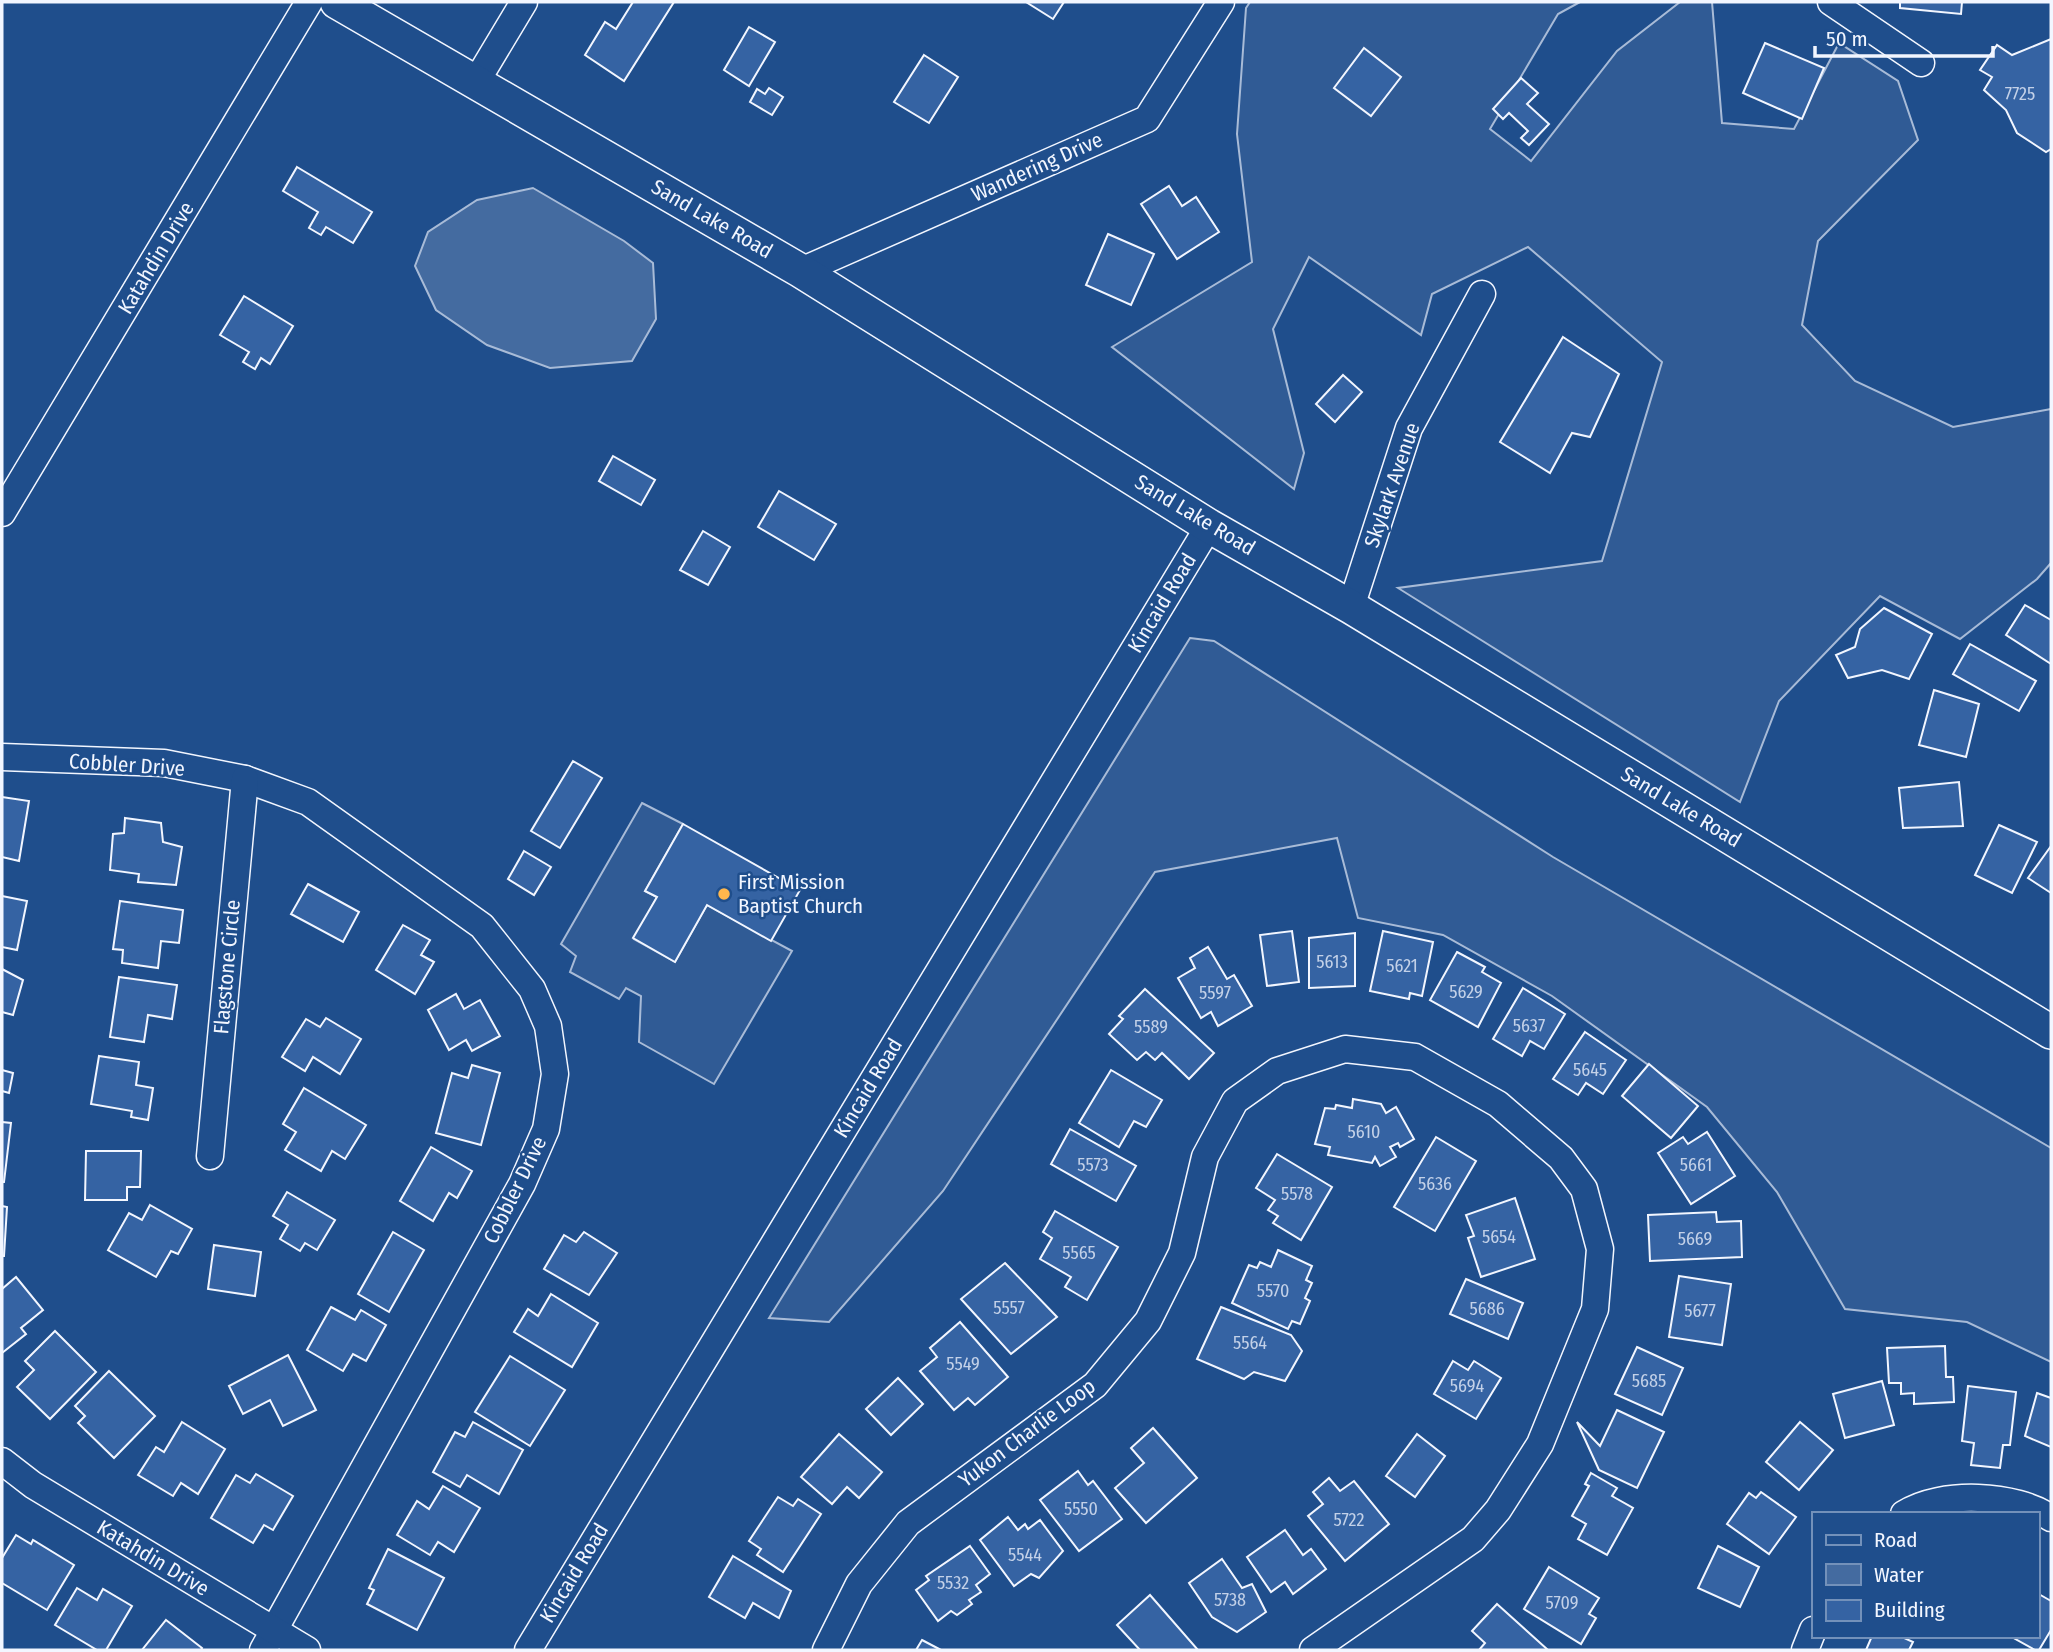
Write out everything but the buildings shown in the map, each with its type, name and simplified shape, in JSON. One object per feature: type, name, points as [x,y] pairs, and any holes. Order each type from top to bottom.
[{"type":"main road","name":"Sand Lake Road","points":[[337,2],[800,271],[1209,526],[1351,607],[2051,1031]]},
{"type":"street","name":"Katahdin Drive","points":[[2,513],[309,2]]},
{"type":"street","points":[[477,82],[524,2]]},
{"type":"street","name":"Wandering Drive","points":[[800,271],[1147,120],[1221,2]]},
{"type":"street","points":[[1831,2],[1921,63]]},
{"type":"street","name":"Skylark Avenue","points":[[1351,607],[1409,428],[1482,294]]},
{"type":"street","name":"Kincaid Road","points":[[528,1650],[1209,526]]},
{"type":"street","name":"Cobbler Drive","points":[[2,757],[164,763],[245,779],[308,802],[482,926],[532,989],[548,1026],[555,1074],[546,1129],[522,1184],[269,1641]]},
{"type":"street","name":"Flagstone Circle","points":[[210,1156],[245,779]]},
{"type":"street","name":"Yukon Charlie Loop","points":[[826,1650],[859,1584],[908,1523],[1095,1385],[1148,1321],[1182,1253],[1205,1157],[1235,1101],[1278,1071],[1345,1049],[1415,1057],[1498,1104],[1561,1158],[1584,1189],[1600,1249],[1595,1309],[1540,1444],[1498,1510],[1473,1539],[1313,1650]]},
{"type":"street","name":"Katahdin Drive","points":[[2,1461],[33,1485],[269,1641],[307,1650]]},
{"type":"street","points":[[1907,1512],[1921,1503],[1971,1497],[2038,1510],[2051,1518]]},
{"type":"street","points":[[1805,1650],[1812,1632]]},
{"type":"shaded area","points":[[1250,2],[1580,2],[1558,14],[1490,129],[1531,161],[1617,51],[1680,2],[1712,2],[1722,123],[1794,129],[1839,43],[1898,81],[1918,140],[1818,241],[1802,325],[1855,381],[1953,427],[2051,409],[2051,563],[2037,579],[1960,639],[1880,596],[1779,701],[1740,802],[1398,588],[1602,561],[1662,362],[1528,247],[1432,294],[1421,335],[1309,257],[1273,329],[1304,453],[1294,489],[1112,347],[1252,262],[1237,134],[1246,8]]},
{"type":"shaded area","points":[[1190,638],[1214,641],[1553,857],[2051,1148],[2051,1362],[1967,1322],[1845,1309],[1777,1192],[1707,1107],[1552,996],[1443,935],[1358,918],[1337,838],[1155,872],[943,1191],[829,1322],[769,1318]]},
{"type":"shaded area","points":[[642,803],[683,824],[645,891],[657,897],[634,939],[675,962],[707,905],[792,951],[714,1084],[639,1042],[641,996],[626,988],[619,999],[570,972],[576,956],[561,944]]},
{"type":"water","points":[[533,188],[624,241],[653,263],[656,319],[632,361],[550,368],[487,345],[436,310],[415,266],[428,232],[477,200]]},
{"type":"place","name":"First Mission Baptist Church","points":[[724,894]]}]
